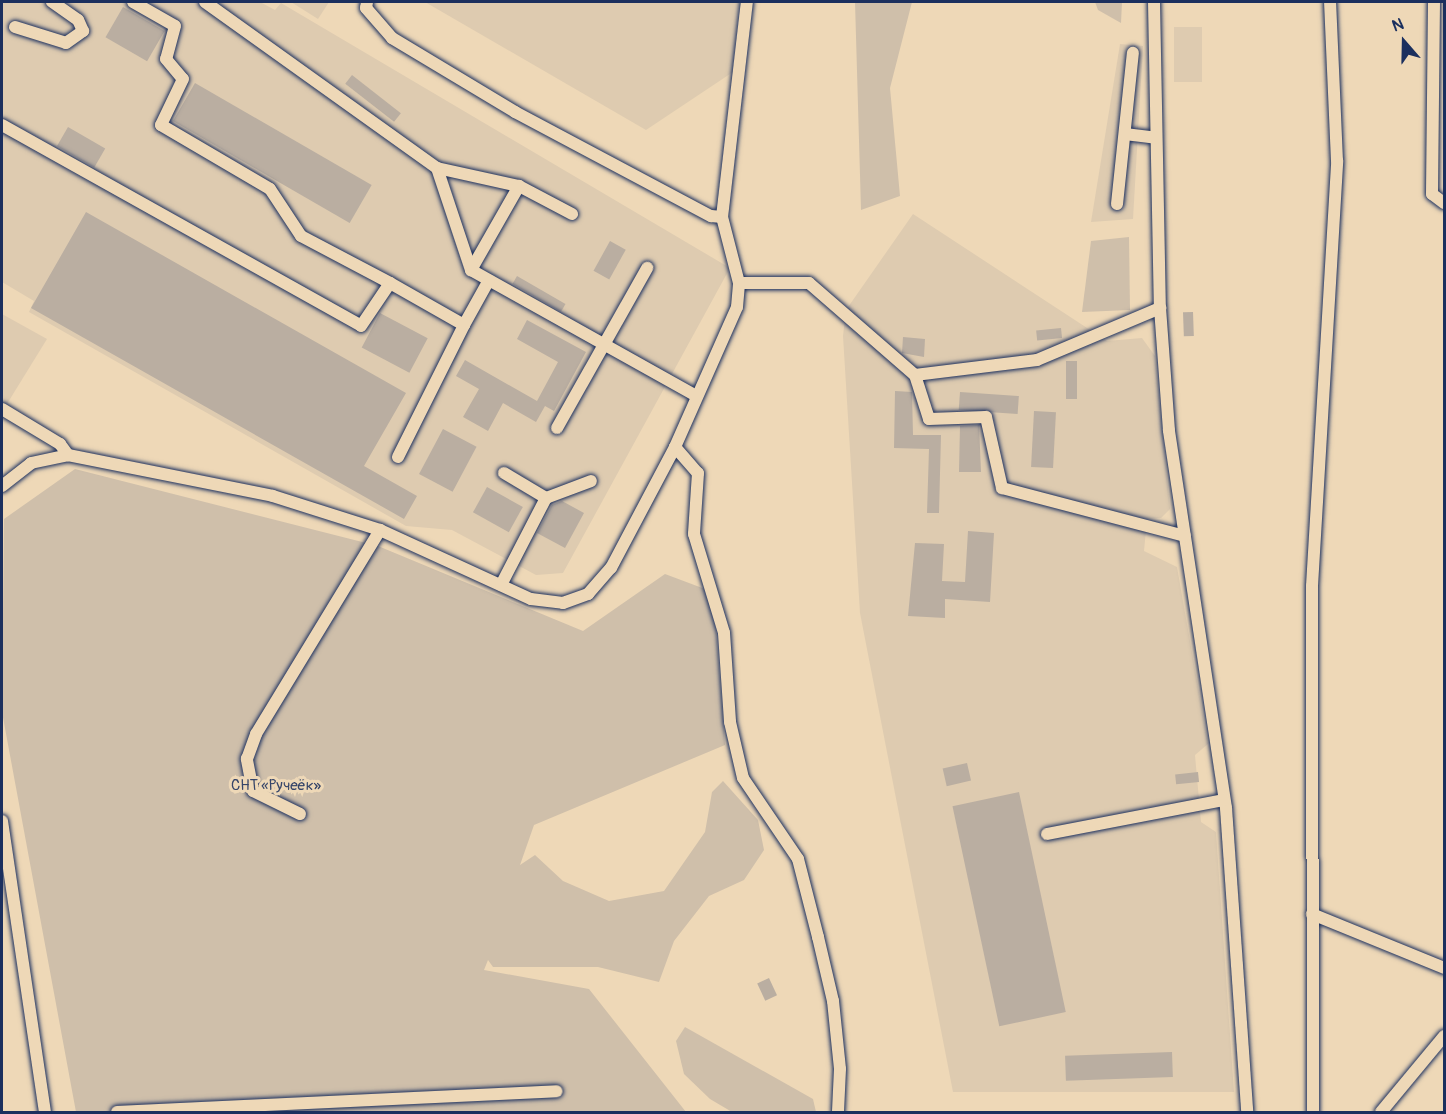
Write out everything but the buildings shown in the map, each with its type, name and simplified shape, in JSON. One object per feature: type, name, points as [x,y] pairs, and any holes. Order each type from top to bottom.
[{"type":"street","points":[[15,27],[66,43],[83,31],[78,20],[52,2]]},
{"type":"street","points":[[133,2],[175,26],[166,59],[183,80],[161,125],[270,189],[301,236],[464,325]]},
{"type":"street","points":[[205,2],[437,168],[519,186],[572,214]]},
{"type":"street","points":[[368,2],[366,8],[401,44],[525,118],[711,216],[722,217]]},
{"type":"street","points":[[2,486],[31,463],[68,455],[273,496],[380,530],[531,599],[563,603],[588,594],[610,568],[675,447],[695,395],[737,307],[739,283],[722,217],[747,2]]},
{"type":"street","points":[[1154,2],[1160,308],[1169,431],[1224,800],[1247,1113]]},
{"type":"street","points":[[1313,1113],[1312,586],[1337,161],[1330,2]]},
{"type":"street","points":[[1434,2],[1431,194],[1444,203]]},
{"type":"street","points":[[1117,204],[1133,53]]},
{"type":"street","points":[[2,125],[361,326],[390,283]]},
{"type":"street","points":[[1125,134],[1156,138]]},
{"type":"street","points":[[437,168],[471,270],[695,395]]},
{"type":"street","points":[[471,270],[519,186]]},
{"type":"street","points":[[557,428],[647,268]]},
{"type":"street","points":[[398,457],[489,280]]},
{"type":"street","points":[[739,283],[809,283],[915,375],[929,419],[986,417],[1002,488],[1185,536]]},
{"type":"street","points":[[915,375],[1037,360],[1160,308]]},
{"type":"street","points":[[2,410],[60,444],[68,455]]},
{"type":"street","points":[[675,447],[698,473],[694,534],[724,633],[730,722],[743,778],[798,859],[818,937],[833,1001],[840,1069],[838,1113]]},
{"type":"street","points":[[504,473],[546,498]]},
{"type":"street","points":[[501,585],[546,498],[591,482]]},
{"type":"street","points":[[300,814],[253,791],[247,759],[256,734],[380,530]]},
{"type":"street","points":[[1047,834],[1224,800]]},
{"type":"street","points":[[2,821],[45,1113]]},
{"type":"street","points":[[1312,914],[1444,968]]},
{"type":"street","points":[[1381,1113],[1444,1036]]},
{"type":"street","points":[[117,1113],[556,1091]]},
{"type":"shaded area","points":[[2,2],[260,2],[275,10],[281,3],[730,268],[563,573],[536,575],[452,530],[406,526],[29,312],[34,301],[2,282]]},
{"type":"shaded area","points":[[291,2],[329,2],[318,19]]},
{"type":"shaded area","points":[[425,2],[739,2],[733,72],[646,130]]},
{"type":"shaded area","points":[[1174,27],[1202,27],[1202,82],[1174,82]]},
{"type":"shaded area","points":[[1120,44],[1143,46],[1133,219],[1091,222]]},
{"type":"shaded area","points":[[913,214],[1107,341],[1142,338],[1155,356],[1170,509],[1161,518],[1147,519],[1144,551],[1177,567],[1208,744],[1195,755],[1201,822],[1216,832],[1234,1092],[953,1092],[860,613],[843,336],[846,310]]},
{"type":"shaded area","points":[[2,314],[47,339],[2,412]]},
{"type":"green space","points":[[855,2],[912,2],[890,88],[900,196],[861,210]]},
{"type":"green space","points":[[1095,2],[1122,2],[1121,23],[1098,10]]},
{"type":"green space","points":[[1129,237],[1130,310],[1082,312],[1091,241]]},
{"type":"green space","name":"СНТ «Ручеёк»","points":[[75,469],[378,546],[583,631],[665,574],[713,592],[725,745],[534,825],[520,865],[535,855],[563,881],[609,901],[664,891],[705,832],[712,792],[723,781],[758,820],[764,850],[744,880],[709,896],[674,941],[659,982],[598,967],[493,967],[488,960],[484,970],[589,989],[686,1112],[76,1112],[2,712],[4,519]]},
{"type":"green space","points":[[685,1027],[813,1099],[816,1112],[732,1112],[710,1099],[684,1074],[676,1041]]}]
